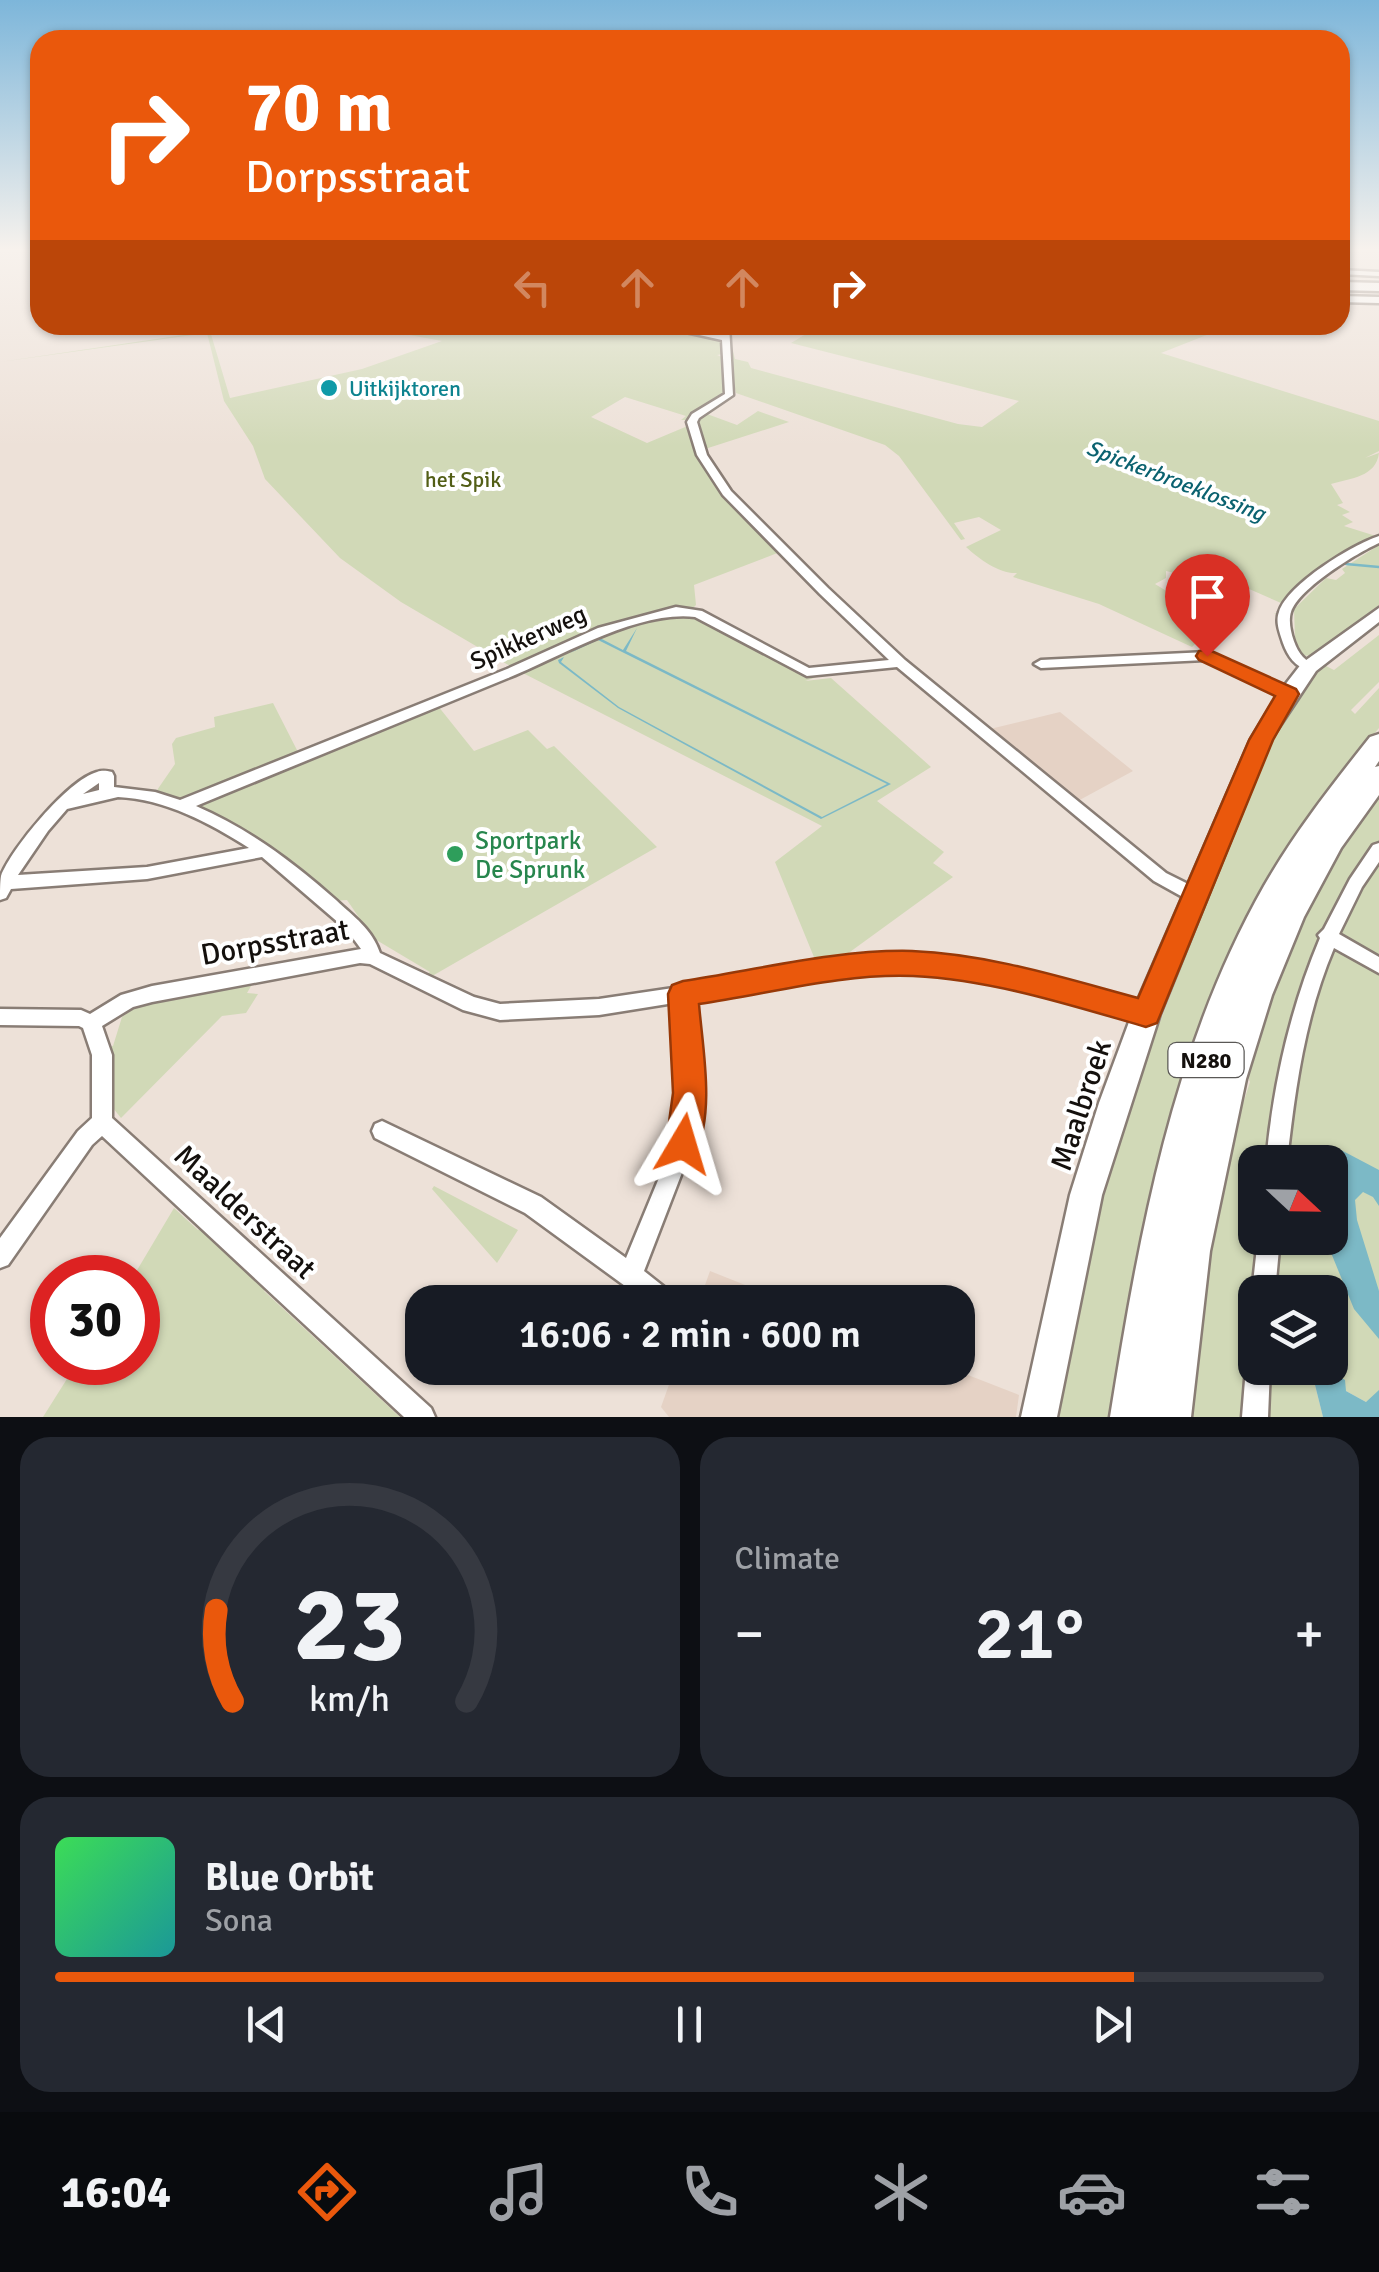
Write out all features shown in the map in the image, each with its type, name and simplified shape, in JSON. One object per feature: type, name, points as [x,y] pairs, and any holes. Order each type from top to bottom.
[{"type":"highway","name":"N280","points":[[1133,1417],[1146,1320],[1171,1191],[1196,1091],[1225,1004],[1286,872],[1326,808],[1379,743]]},
{"type":"highway","name":"N280","points":[[1168,1417],[1192,1240],[1212,1144],[1248,1020],[1294,908],[1322,856],[1379,775]]},
{"type":"street","points":[[708,335],[723,338]]},
{"type":"street","points":[[723,335],[729,394],[692,422],[702,455],[727,493],[900,663],[1160,876],[1196,896]]},
{"type":"street","points":[[1310,667],[1295,658],[1285,629],[1286,609],[1301,591],[1342,560],[1379,539]]},
{"type":"street","name":"Spikkerweg","points":[[180,806],[478,686],[602,631],[676,611],[698,614],[807,672],[900,663]]},
{"type":"street","name":"Maalbroek","points":[[1039,1417],[1086,1195],[1146,1014],[1261,740],[1288,694],[1310,667],[1379,613]]},
{"type":"street","points":[[1040,664],[1207,656],[1288,694]]},
{"type":"street","points":[[2,887],[35,837],[66,804],[124,792],[180,806],[264,849],[296,872],[366,939],[372,957]]},
{"type":"street","points":[[2,887],[147,874],[257,854],[264,849]]},
{"type":"street","points":[[1278,1145],[1309,995],[1328,935],[1354,882],[1379,849]]},
{"type":"street","points":[[1328,935],[1379,966]]},
{"type":"street","name":"Dorpsstraat","points":[[91,1022],[128,1001],[152,994],[372,957],[470,1004],[500,1012],[599,1008],[861,967],[910,963],[971,969],[1146,1014]]},
{"type":"street","points":[[631,1275],[683,1144],[689,1093],[683,994]]},
{"type":"street","points":[[0,1017],[81,1018],[91,1022],[102,1054],[102,1122],[85,1138],[0,1256]]},
{"type":"street","name":"Maalderstraat","points":[[102,1122],[422,1417]]},
{"type":"street","points":[[382,1131],[533,1206],[573,1230],[644,1285]]},
{"type":"street","points":[[1255,1417],[1257,1385]]},
{"type":"shaded area","points":[[1060,712],[1133,771],[1076,802],[990,729]]},
{"type":"shaded area","points":[[710,1271],[745,1285],[705,1285]]},
{"type":"shaded area","points":[[975,1378],[1019,1395],[1016,1417],[669,1417],[661,1407],[669,1385],[975,1385]]},
{"type":"green space","name":"het Spik","points":[[183,335],[193,335],[0,362]]},
{"type":"green space","name":"het Spik","points":[[208,335],[211,335],[230,398],[362,369],[442,341],[410,335],[701,335],[721,339],[723,354],[717,355],[722,357],[726,393],[689,420],[625,397],[591,417],[647,443],[690,425],[697,450],[780,552],[694,585],[693,608],[792,668],[826,674],[805,681],[831,678],[931,767],[877,801],[944,852],[933,863],[953,877],[843,957],[816,962],[775,862],[822,826],[515,669],[401,602],[340,558],[265,479],[253,446],[224,401]]},
{"type":"green space","points":[[729,335],[735,359],[748,362],[751,368],[958,424],[982,427],[1019,401],[791,343],[804,335],[1207,335],[1161,353],[1379,421],[1379,451],[1365,458],[1379,453],[1373,467],[1331,484],[1343,503],[1337,505],[1350,512],[1342,515],[1353,522],[1344,526],[1379,537],[1341,557],[1280,617],[1274,613],[1279,614],[1281,603],[1199,567],[1187,576],[1166,571],[1166,578],[1155,584],[1219,623],[1194,638],[1198,641],[1192,647],[1099,604],[1013,577],[1017,573],[984,561],[966,547],[1001,530],[979,517],[954,523],[965,539],[961,540],[899,456],[885,445],[736,393],[728,362],[734,360],[728,359]]},
{"type":"green space","points":[[758,411],[789,422],[705,449],[725,485],[722,484],[702,448],[696,419],[707,414],[737,425]]},
{"type":"green space","points":[[1379,545],[1379,605],[1313,655],[1302,656],[1295,638],[1294,609],[1326,578],[1336,580],[1345,573],[1342,569]]},
{"type":"green space","points":[[1379,635],[1379,682],[1351,710],[1355,714],[1379,688],[1379,728],[1321,797],[1252,903],[1185,1080],[1121,1417],[1055,1417],[1107,1171],[1128,1105],[1270,737],[1322,664],[1334,670]]},
{"type":"green space","points":[[273,703],[299,754],[177,802],[153,796],[175,764],[172,744],[176,738],[215,727],[214,717]]},
{"type":"green space","name":"Sportpark De Sprunk","points":[[438,706],[474,751],[528,730],[547,749],[554,746],[657,847],[427,979],[422,977],[430,972],[373,938],[347,900],[331,901],[272,848],[189,806]]},
{"type":"green space","points":[[1379,795],[1379,1398],[1366,1402],[1346,1391],[1315,1385],[1348,1385],[1348,1275],[1272,1275],[1275,1255],[1348,1255],[1348,1145],[1238,1145],[1238,1255],[1261,1255],[1259,1275],[1238,1275],[1238,1385],[1249,1385],[1246,1417],[1189,1417],[1217,1184],[1250,1082],[1238,1050],[1306,833],[1373,805]]},
{"type":"green space","points":[[254,981],[247,993],[258,994],[246,1013],[222,1016],[121,1118],[113,1108],[109,1110],[107,1048],[113,1046],[122,1017],[142,1003]]},
{"type":"green space","points":[[434,1186],[518,1230],[497,1263],[432,1189]]},
{"type":"green space","points":[[174,1208],[198,1230],[202,1227],[267,1287],[264,1291],[400,1417],[43,1417],[63,1385],[160,1385],[160,1255],[146,1255]]},
{"type":"green space","points":[[1265,1385],[1315,1385],[1323,1417],[1264,1417]]},
{"type":"water","points":[[637,628],[626,651],[891,784],[821,819],[618,708],[559,663],[564,657],[561,662],[619,707],[822,817],[887,784],[598,640],[570,653],[598,637],[623,650]]},
{"type":"water","points":[[1348,1154],[1379,1170],[1379,1206],[1363,1192],[1355,1200],[1357,1220],[1379,1291],[1379,1339],[1354,1309],[1348,1294],[1348,1275],[1340,1275],[1332,1255],[1348,1255]]},
{"type":"water","points":[[1315,1385],[1345,1385],[1346,1391],[1366,1402],[1379,1390],[1379,1417],[1323,1417]]},
{"type":"waterway","name":"Spickerbroeklossing","points":[[1346,564],[1379,567]]},
{"type":"place","name":"Uitkijktoren","points":[[329,388]]},
{"type":"place","name":"Sportpark De Sprunk","points":[[455,854]]},
{"type":"route","points":[[683,1144],[689,1093],[683,994],[910,963],[971,969],[1136,1008],[1146,1014],[1261,740],[1288,694],[1207,656]]}]
